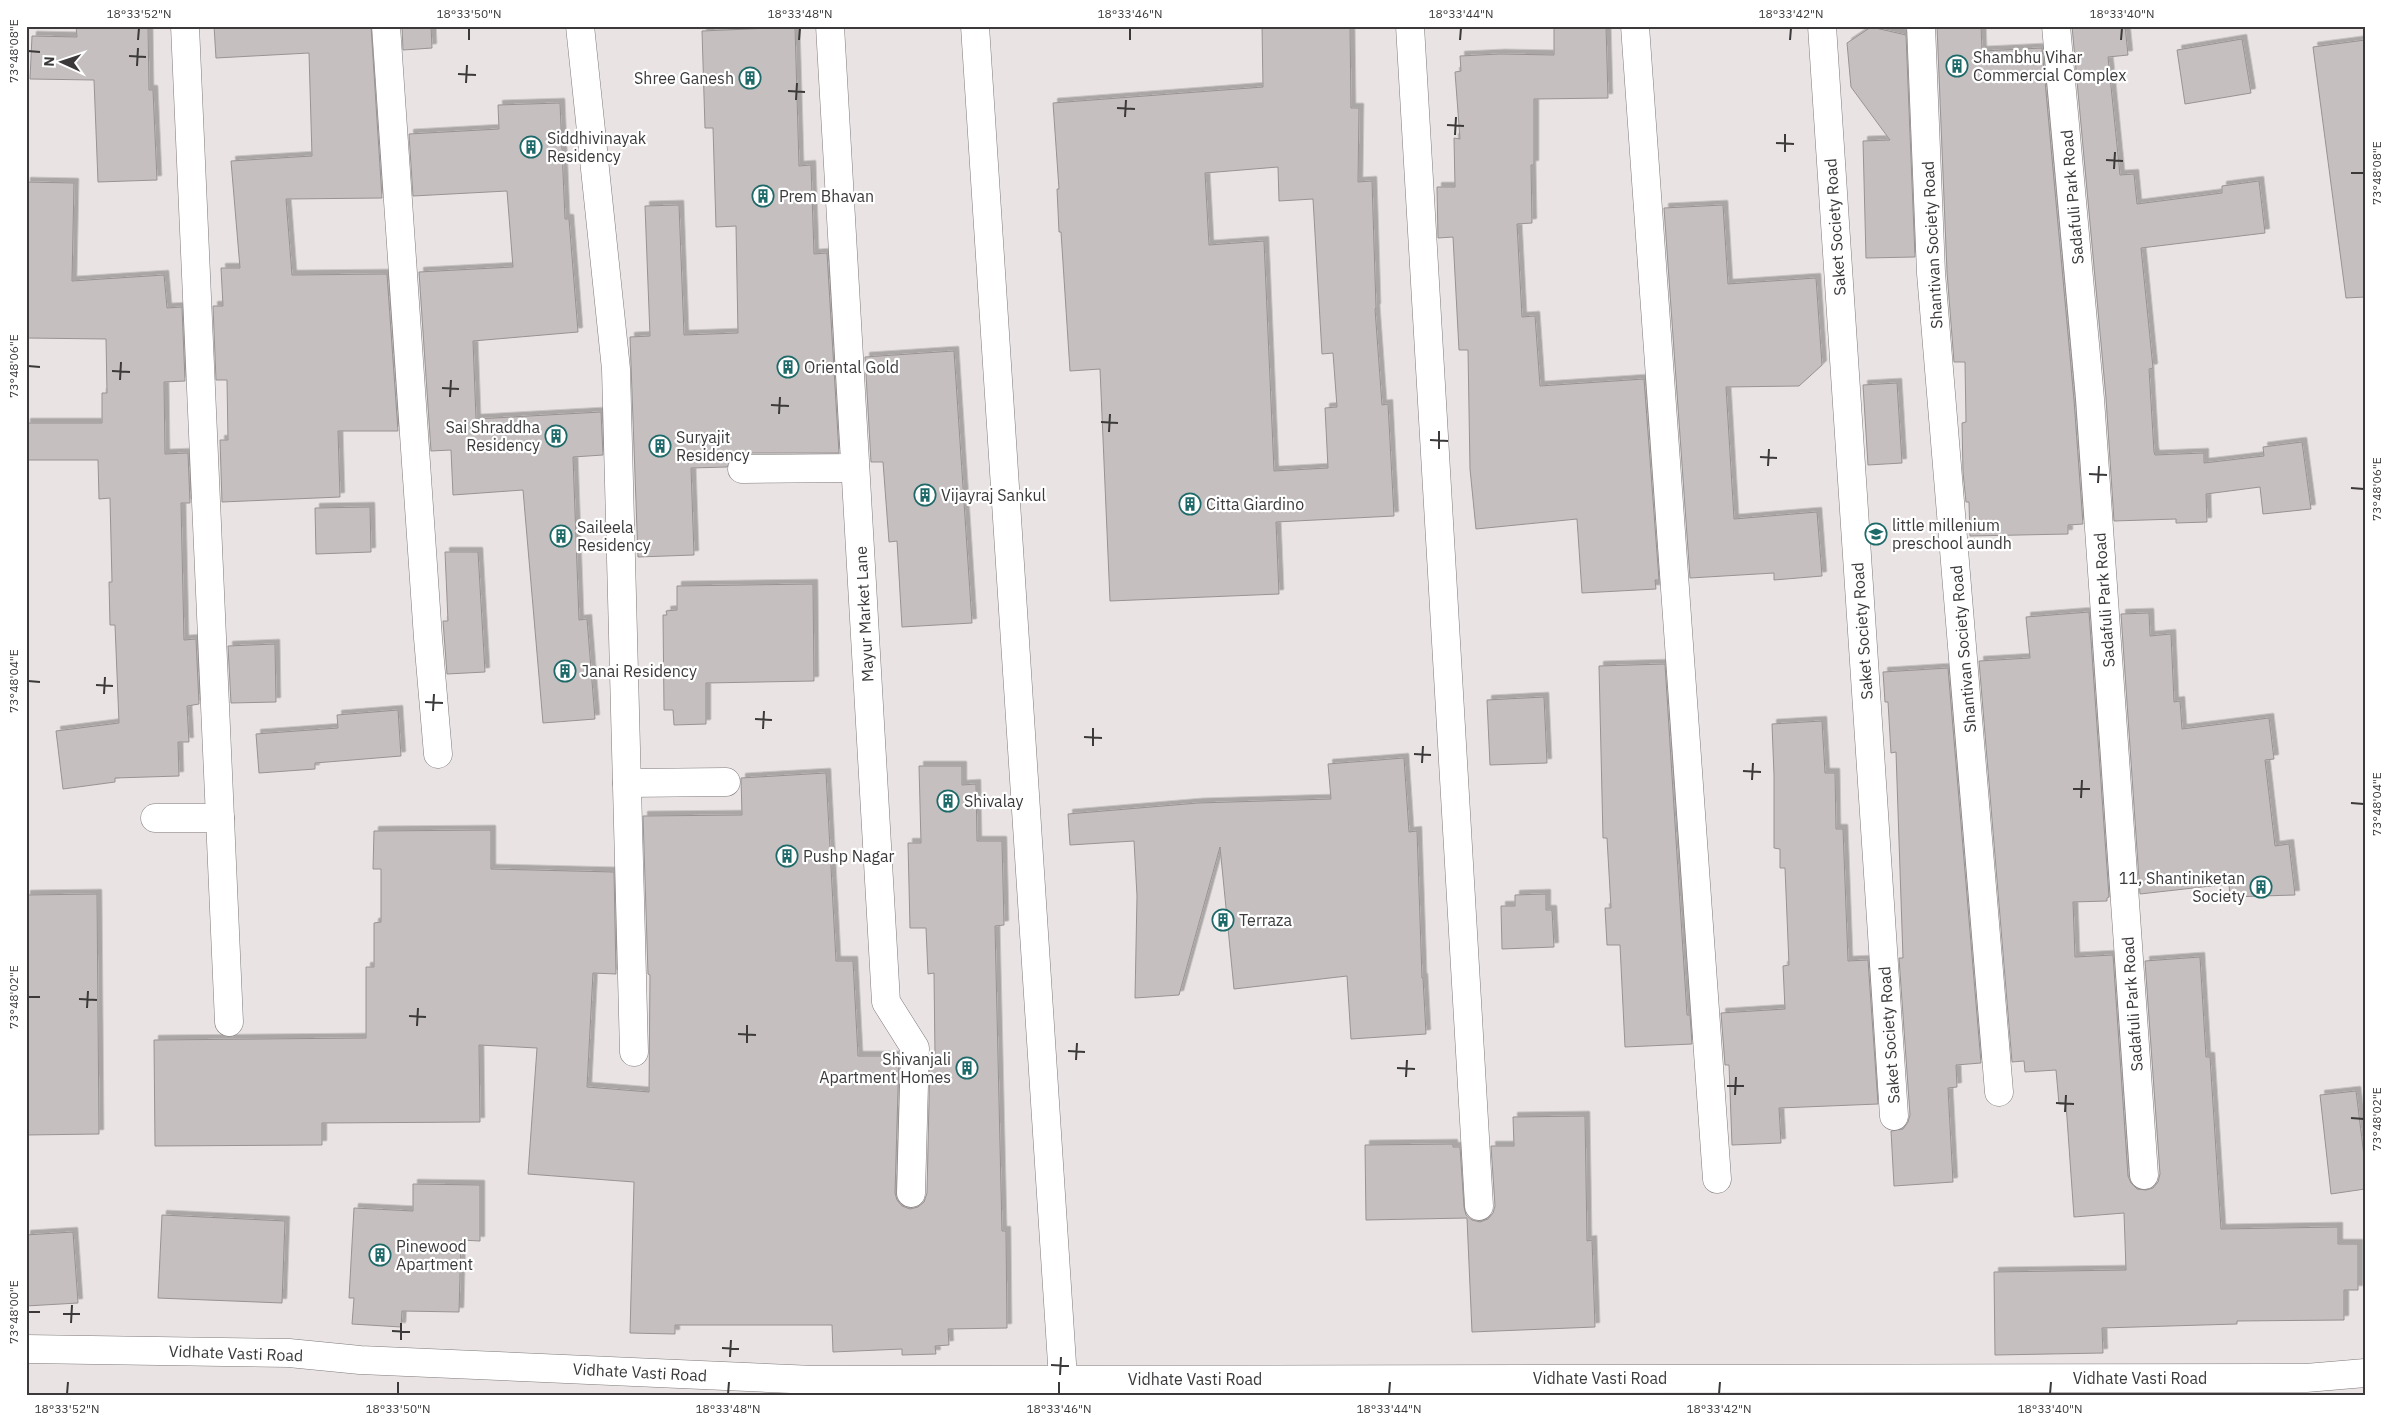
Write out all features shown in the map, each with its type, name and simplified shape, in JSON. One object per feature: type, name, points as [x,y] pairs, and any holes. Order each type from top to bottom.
[{"type":"street","points":[[185,26],[229,1022]]},
{"type":"street","points":[[386,26],[428,638],[438,754]]},
{"type":"street","points":[[580,26],[616,369],[634,1052]]},
{"type":"street","name":"Mayur Market Lane","points":[[830,26],[886,1002],[915,1048],[911,1193]]},
{"type":"street","points":[[975,26],[1065,1387]]},
{"type":"street","points":[[1410,26],[1479,1206]]},
{"type":"street","points":[[1636,26],[1717,1179]]},
{"type":"street","name":"Saket Society Road","points":[[1822,26],[1894,1116]]},
{"type":"street","name":"Shantivan Society Road","points":[[1921,26],[1932,273],[1999,1092]]},
{"type":"street","name":"Sadafuli Park Road","points":[[2056,26],[2090,399],[2144,1175]]},
{"type":"street","points":[[742,469],[855,468]]},
{"type":"street","points":[[626,783],[726,782]]},
{"type":"street","points":[[155,818],[220,818]]},
{"type":"street","name":"Vidhate Vasti Road","points":[[26,1349],[288,1353],[360,1360],[804,1379],[902,1387],[2306,1378],[2365,1373]]},
{"type":"building","points":[[76,26],[148,26],[149,90],[153,90],[157,180],[98,182],[94,80],[30,79],[32,36],[77,37]]},
{"type":"building","points":[[214,26],[371,26],[382,198],[286,199],[292,275],[387,274],[398,431],[338,431],[340,497],[222,502],[220,440],[228,440],[227,380],[216,380],[213,306],[223,306],[221,268],[240,268],[231,161],[312,156],[309,53],[216,58]]},
{"type":"building","points":[[402,26],[431,26],[432,48],[403,50]]},
{"type":"building","points":[[1262,26],[1350,26],[1351,108],[1359,108],[1358,182],[1372,181],[1375,309],[1382,405],[1388,404],[1394,516],[1276,522],[1279,594],[1110,601],[1100,369],[1070,371],[1061,232],[1059,232],[1057,189],[1059,189],[1053,103],[1263,87]],"holes":[[[1278,167],[1279,201],[1313,199],[1322,354],[1333,353],[1337,407],[1325,408],[1328,468],[1274,471],[1264,241],[1209,245],[1205,173]]]},
{"type":"building","points":[[1554,26],[1606,26],[1608,98],[1534,99],[1534,165],[1531,165],[1532,223],[1517,224],[1522,317],[1535,316],[1540,386],[1644,379],[1659,580],[1655,580],[1656,589],[1582,593],[1577,519],[1476,529],[1470,469],[1468,350],[1459,350],[1453,237],[1438,238],[1437,187],[1455,187],[1454,138],[1460,139],[1455,72],[1461,71],[1460,56],[1500,54],[1554,55]]},
{"type":"building","points":[[1937,26],[1981,26],[1982,51],[2042,48],[2074,400],[2083,524],[2068,525],[2068,534],[1970,536],[1969,502],[1966,502],[1963,472],[1962,423],[1966,422],[1965,362],[1954,362],[1947,272]]},
{"type":"building","points":[[2072,26],[2125,26],[2128,55],[2108,57],[2120,175],[2134,174],[2137,204],[2222,193],[2222,186],[2259,181],[2265,233],[2141,248],[2153,368],[2149,369],[2155,455],[2204,453],[2204,463],[2264,456],[2263,447],[2302,442],[2311,509],[2263,514],[2260,487],[2206,494],[2207,522],[2176,523],[2176,519],[2114,521],[2106,398]]},
{"type":"building","points":[[795,27],[799,166],[811,165],[814,254],[827,253],[839,453],[742,453],[734,456],[727,467],[691,468],[694,555],[638,557],[630,337],[650,336],[645,206],[679,205],[684,335],[738,333],[736,226],[716,227],[713,128],[705,128],[702,31]]},
{"type":"building","points":[[1871,27],[1906,35],[1915,257],[1866,258],[1863,141],[1890,140],[1851,87],[1847,43]]},
{"type":"building","points":[[2242,39],[2251,93],[2185,104],[2177,50]]},
{"type":"building","points":[[2365,40],[2365,297],[2346,298],[2313,47]]},
{"type":"building","points":[[560,103],[565,219],[569,219],[578,332],[473,341],[476,419],[601,412],[603,455],[573,457],[579,620],[587,619],[595,719],[543,723],[523,490],[453,495],[451,450],[431,451],[419,272],[513,267],[507,191],[413,196],[409,134],[499,129],[498,105]]},
{"type":"building","points":[[26,182],[74,183],[72,281],[164,275],[167,308],[182,307],[185,381],[164,382],[165,454],[188,453],[190,503],[181,503],[184,640],[196,639],[199,704],[187,706],[189,742],[178,742],[179,776],[115,778],[115,782],[63,789],[56,731],[119,723],[115,625],[110,625],[109,582],[112,582],[110,498],[99,499],[98,460],[26,460],[26,423],[102,423],[102,393],[107,393],[106,339],[26,338]]},
{"type":"building","points":[[1723,205],[1728,284],[1816,278],[1822,365],[1799,386],[1726,387],[1734,519],[1817,512],[1822,576],[1774,580],[1774,573],[1690,578],[1664,208]]},
{"type":"building","name":"Vijayraj Sankul","points":[[954,351],[972,623],[902,627],[897,541],[889,542],[883,462],[871,462],[865,357]]},
{"type":"building","points":[[1897,383],[1902,463],[1868,465],[1863,385]]},
{"type":"building","points":[[370,507],[371,552],[316,554],[315,508]]},
{"type":"building","points":[[445,552],[478,552],[485,672],[447,674],[443,621],[448,621]]},
{"type":"building","points":[[813,584],[814,681],[706,683],[706,724],[674,725],[673,710],[664,710],[663,615],[667,615],[666,611],[677,610],[677,586]]},
{"type":"building","points":[[2089,612],[2109,897],[2107,901],[2073,902],[2075,957],[2113,955],[2128,1176],[2131,1183],[2137,1189],[2146,1190],[2153,1188],[2158,1182],[2160,1174],[2145,961],[2200,957],[2206,1057],[2210,1057],[2221,1229],[2338,1227],[2338,1244],[2358,1244],[2358,1290],[2344,1290],[2344,1320],[2237,1321],[2237,1324],[2102,1328],[2103,1353],[1995,1355],[1994,1272],[2126,1270],[2124,1213],[2074,1217],[2066,1104],[2059,1104],[2056,1070],[2025,1072],[2024,1061],[2012,1062],[1979,661],[2030,658],[2026,617]]},
{"type":"building","points":[[2149,613],[2150,636],[2171,634],[2174,702],[2180,701],[2182,729],[2269,718],[2274,759],[2265,760],[2275,846],[2289,844],[2295,895],[2230,897],[2229,884],[2140,894],[2121,614]]},
{"type":"building","points":[[275,644],[276,702],[231,703],[228,646]]},
{"type":"building","points":[[1665,664],[1687,1015],[1690,1015],[1692,1044],[1625,1047],[1620,945],[1607,945],[1605,908],[1611,908],[1607,838],[1603,838],[1599,666]]},
{"type":"building","points":[[1948,668],[1981,1063],[1956,1065],[1957,1087],[1948,1088],[1953,1182],[1894,1186],[1891,1131],[1903,1129],[1910,1115],[1899,958],[1903,958],[1896,752],[1891,753],[1888,702],[1885,702],[1883,672]]},
{"type":"building","points":[[1544,697],[1547,763],[1490,765],[1487,700]]},
{"type":"building","points":[[398,710],[401,756],[315,763],[315,769],[259,773],[256,734],[338,728],[337,715]]},
{"type":"building","points":[[1822,721],[1825,773],[1835,773],[1836,829],[1843,829],[1848,961],[1868,960],[1878,1104],[1779,1108],[1781,1143],[1732,1145],[1729,1065],[1725,1065],[1721,1013],[1785,1009],[1783,966],[1789,965],[1785,868],[1780,868],[1780,849],[1774,848],[1772,724]]},
{"type":"building","points":[[1404,758],[1409,832],[1417,831],[1422,978],[1426,1034],[1351,1039],[1347,976],[1234,989],[1220,847],[1179,995],[1135,998],[1137,896],[1134,841],[1070,845],[1068,814],[1198,803],[1331,799],[1328,764]]},
{"type":"building","points":[[919,766],[962,766],[962,785],[976,784],[977,841],[1002,841],[1004,925],[995,926],[1002,1231],[1006,1231],[1007,1328],[948,1329],[949,1345],[935,1346],[936,1354],[902,1355],[902,1349],[833,1352],[832,1325],[675,1325],[675,1334],[630,1333],[634,1182],[528,1174],[537,1048],[479,1045],[480,1122],[322,1123],[322,1145],[155,1146],[154,1040],[366,1038],[366,967],[374,967],[374,923],[381,922],[381,869],[373,869],[374,831],[491,830],[491,869],[614,872],[616,974],[593,973],[587,1087],[649,1092],[650,975],[648,974],[643,816],[742,815],[741,778],[826,773],[836,961],[853,961],[858,1056],[899,1056],[895,1193],[897,1200],[902,1206],[910,1209],[918,1207],[924,1202],[927,1193],[930,1056],[935,1056],[934,973],[928,974],[926,928],[910,928],[908,843],[921,843]]},
{"type":"building","points":[[97,894],[99,1134],[26,1135],[26,895]]},
{"type":"building","points":[[1546,894],[1546,910],[1552,910],[1554,947],[1502,949],[1501,906],[1515,906],[1515,895]]},
{"type":"building","points":[[2356,1091],[2365,1164],[2365,1189],[2331,1194],[2320,1095]]},
{"type":"building","points":[[1585,1116],[1587,1241],[1592,1240],[1595,1327],[1472,1332],[1467,1218],[1366,1220],[1365,1145],[1453,1144],[1453,1147],[1460,1147],[1466,1215],[1472,1220],[1480,1222],[1488,1219],[1493,1213],[1495,1206],[1491,1146],[1514,1146],[1513,1117]]},
{"type":"building","points":[[413,1184],[480,1185],[480,1241],[461,1240],[459,1312],[402,1311],[401,1327],[352,1324],[354,1298],[349,1298],[354,1208],[413,1211]]},
{"type":"building","points":[[162,1215],[285,1221],[282,1303],[158,1298]]},
{"type":"building","points":[[73,1232],[78,1303],[26,1306],[26,1235]]},
{"type":"place","name":"Shambhu Vihar Commercial Complex","points":[[1957,66]]},
{"type":"place","name":"Shree Ganesh","points":[[750,78]]},
{"type":"place","name":"Siddhivinayak Residency","points":[[531,147]]},
{"type":"place","name":"Prem Bhavan","points":[[763,196]]},
{"type":"place","name":"Oriental Gold","points":[[788,367]]},
{"type":"place","name":"Sai Shraddha Residency","points":[[556,436]]},
{"type":"place","name":"Suryajit Residency","points":[[660,446]]},
{"type":"place","name":"Vijayraj Sankul","points":[[925,495]]},
{"type":"place","name":"Citta Giardino","points":[[1190,504]]},
{"type":"place","name":"little millenium preschool aundh","points":[[1876,534]]},
{"type":"place","name":"Saileela Residency","points":[[561,536]]},
{"type":"place","name":"Janai Residency","points":[[565,671]]},
{"type":"place","name":"Shivalay","points":[[948,801]]},
{"type":"place","name":"Pushp Nagar","points":[[787,856]]},
{"type":"place","name":"11, Shantiniketan Society","points":[[2261,887]]},
{"type":"place","name":"Terraza","points":[[1223,920]]},
{"type":"place","name":"Shivanjali Apartment Homes","points":[[967,1068]]},
{"type":"place","name":"Pinewood Apartment","points":[[380,1255]]}]
